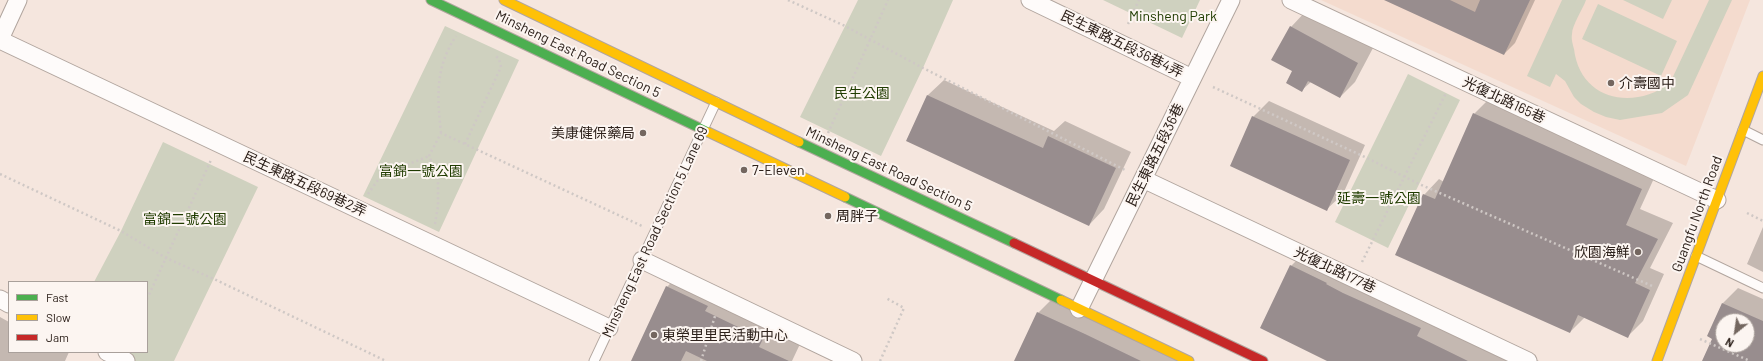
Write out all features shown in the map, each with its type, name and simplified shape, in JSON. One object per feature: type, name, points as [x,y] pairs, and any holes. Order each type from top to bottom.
[{"type":"street","points":[[0,40],[18,0]]},
{"type":"street","name":"Minsheng East Road Section 5","points":[[431,0],[1189,361]]},
{"type":"street","name":"Minsheng East Road Section 5","points":[[504,0],[1263,361]]},
{"type":"street","name":"民生東路五段36巷4弄","points":[[1030,0],[1192,78]]},
{"type":"street","name":"民生東路五段36巷","points":[[1079,309],[1094,280],[1136,175],[1192,78],[1231,0]]},
{"type":"street","name":"光復北路165巷","points":[[1291,0],[1717,200]]},
{"type":"street","name":"民生東路五段69巷2弄","points":[[0,40],[609,328]]},
{"type":"street","name":"Guangfu North Road","points":[[1657,361],[1763,76]]},
{"type":"street","name":"光復北路177巷","points":[[1136,175],[1528,361]]},
{"type":"street","points":[[642,260],[853,361]]},
{"type":"street","points":[[109,353],[126,361]]},
{"type":"lane","name":"Minsheng East Road Section 5 Lane 69","points":[[594,361],[716,102]]},
{"type":"lane","points":[[1743,130],[1763,140]]},
{"type":"lane","points":[[1696,256],[1763,288]]},
{"type":"path","points":[[788,0],[1136,175]]},
{"type":"path","points":[[826,137],[871,41],[888,0]]},
{"type":"path","points":[[1128,24],[1139,0]]},
{"type":"path","points":[[357,208],[378,180],[404,166],[429,156],[441,133],[438,102],[439,71],[455,36]]},
{"type":"path","points":[[465,144],[501,67],[499,59],[494,54]]},
{"type":"path","points":[[1213,87],[1405,176],[1652,286]]},
{"type":"path","points":[[1362,264],[1448,87]]},
{"type":"path","points":[[441,133],[655,232]]},
{"type":"path","points":[[148,298],[218,143]]},
{"type":"path","points":[[429,156],[438,177],[438,206],[432,244]]},
{"type":"path","points":[[0,174],[121,231],[166,258],[214,279],[386,361]]},
{"type":"path","points":[[1747,214],[1763,221]]},
{"type":"path","points":[[702,361],[720,297]]},
{"type":"path","points":[[880,361],[904,308],[886,298]]},
{"type":"path","points":[[1700,339],[1750,361]]},
{"type":"shaded area","name":"介壽國中","points":[[1321,0],[1750,0],[1686,166]]},
{"type":"green space","name":"民生公園","points":[[858,0],[953,0],[923,68],[881,156],[800,117]]},
{"type":"green space","name":"Minsheng Park","points":[[1103,0],[1200,0],[1182,38]]},
{"type":"green space","points":[[1562,0],[1586,0],[1572,30],[1572,38],[1578,66],[1586,80],[1597,90],[1610,96],[1625,98],[1640,97],[1655,92],[1670,83],[1709,0],[1732,0],[1688,95],[1662,113],[1620,120],[1606,117],[1581,104],[1574,97],[1565,81],[1556,74],[1550,87],[1527,76]]},
{"type":"green space","points":[[1623,0],[1672,0],[1663,19]]},
{"type":"green space","points":[[1598,4],[1677,41],[1661,76],[1582,39]]},
{"type":"green space","name":"富錦一號公園","points":[[445,26],[519,60],[439,232],[363,196]]},
{"type":"green space","name":"延壽一號公園","points":[[1408,74],[1460,100],[1388,248],[1335,222]]},
{"type":"green space","name":"富錦二號公園","points":[[163,142],[258,187],[174,361],[127,361],[110,353],[148,353],[148,281],[95,281],[121,231]]},
{"type":"building","points":[[1384,0],[1450,0],[1475,12],[1480,0],[1530,0],[1504,55]]},
{"type":"building","points":[[1290,26],[1358,63],[1340,98],[1308,81],[1302,92],[1286,83],[1292,71],[1271,60]]},
{"type":"building","points":[[927,95],[1043,148],[1048,136],[1116,168],[1089,226],[906,141]]},
{"type":"building","points":[[1473,113],[1642,189],[1626,225],[1658,239],[1635,283],[1650,290],[1628,338],[1578,315],[1570,333],[1395,255],[1423,194],[1435,199]]},
{"type":"building","points":[[1252,116],[1350,160],[1327,211],[1230,166]]},
{"type":"building","points":[[1290,265],[1327,283],[1326,284],[1343,293],[1421,328],[1417,336],[1468,361],[1327,361],[1260,328]]},
{"type":"building","points":[[666,286],[708,306],[705,311],[763,339],[759,347],[789,361],[707,361],[686,351],[681,361],[631,361]]},
{"type":"building","points":[[1722,303],[1745,313],[1717,313]]},
{"type":"building","points":[[1037,312],[1085,334],[1141,361],[1014,361]]},
{"type":"building","points":[[1755,317],[1763,321],[1763,361],[1702,361],[1712,339],[1707,336],[1715,318],[1715,353],[1755,353]]},
{"type":"traffic: fast","points":[[431,0],[708,132]]},
{"type":"traffic: fast","points":[[799,142],[1014,243]]},
{"type":"traffic: fast","points":[[845,197],[1061,300]]},
{"type":"traffic: slow","points":[[504,0],[799,142]]},
{"type":"traffic: slow","points":[[1657,361],[1763,76]]},
{"type":"traffic: slow","points":[[708,132],[845,197]]},
{"type":"traffic: slow","points":[[1061,300],[1189,361]]},
{"type":"traffic: jam","points":[[1014,243],[1263,361]]},
{"type":"place","name":"介壽國中","points":[[1611,83]]},
{"type":"place","name":"美康健保藥局","points":[[643,133]]},
{"type":"place","name":"7-Eleven","points":[[744,170]]},
{"type":"place","name":"周胖子","points":[[828,216]]},
{"type":"place","name":"欣園海鮮","points":[[1638,252]]},
{"type":"place","name":"東榮里里民活動中心","points":[[654,335]]}]
